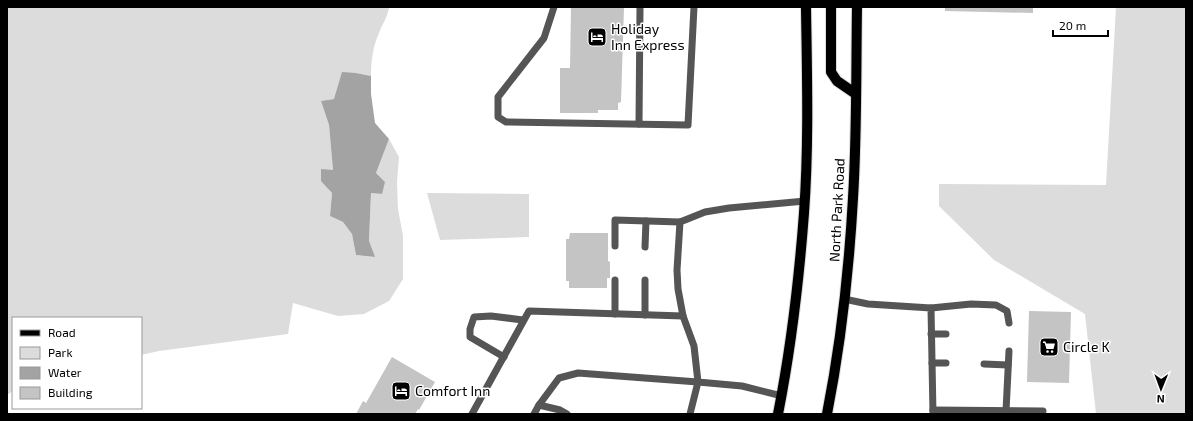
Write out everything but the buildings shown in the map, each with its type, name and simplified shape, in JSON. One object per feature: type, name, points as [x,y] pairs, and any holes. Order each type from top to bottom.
[{"type":"main road","points":[[778,414],[782,396],[795,300],[805,201],[807,137],[806,7]]},
{"type":"main road","points":[[831,7],[831,72],[837,80],[856,94]]},
{"type":"main road","name":"North Park Road","points":[[827,414],[841,331],[853,197],[857,7]]},
{"type":"lane","points":[[554,7],[544,38],[498,97],[498,117],[506,122],[688,125],[694,7]]},
{"type":"lane","points":[[639,124],[640,7]]},
{"type":"lane","points":[[615,246],[615,220],[680,222],[705,212],[729,208],[805,201]]},
{"type":"lane","points":[[645,247],[646,221]]},
{"type":"lane","points":[[680,222],[677,270],[678,289],[683,316],[694,346],[698,382],[690,414]]},
{"type":"lane","points":[[615,280],[615,314]]},
{"type":"lane","points":[[645,280],[645,315]]},
{"type":"lane","points":[[844,299],[868,304],[931,308],[971,304],[996,305],[1007,311],[1009,324]]},
{"type":"lane","points":[[931,308],[933,412],[1043,411]]},
{"type":"lane","points":[[472,414],[529,310],[683,316]]},
{"type":"lane","points":[[504,357],[470,337],[470,329],[474,318],[491,316],[523,320]]},
{"type":"lane","points":[[931,334],[946,334]]},
{"type":"lane","points":[[1006,411],[1009,351]]},
{"type":"lane","points":[[932,363],[946,363]]},
{"type":"lane","points":[[984,364],[1008,365]]},
{"type":"lane","points":[[534,414],[559,378],[578,373],[742,386],[782,396]]},
{"type":"lane","points":[[539,405],[567,414]]},
{"type":"lane","points":[[529,414],[539,405]]},
{"type":"green space","points":[[7,7],[389,7],[374,48],[371,76],[356,73],[334,99],[321,101],[329,125],[333,170],[322,181],[332,193],[330,216],[343,222],[352,234],[356,255],[374,257],[369,242],[371,193],[382,194],[376,173],[389,139],[399,157],[397,182],[398,209],[403,236],[403,279],[389,301],[364,314],[338,316],[293,303],[288,334],[159,351],[142,355],[142,317],[12,317],[12,392],[7,395]]},
{"type":"green space","points":[[1116,7],[1186,7],[1186,414],[1096,414],[1085,314],[994,260],[939,206],[939,184],[1106,185]]},
{"type":"green space","points":[[427,193],[529,194],[529,237],[440,240]]},
{"type":"water","points":[[342,72],[371,76],[371,94],[375,123],[389,139],[376,173],[385,182],[382,194],[371,193],[369,241],[375,257],[356,255],[352,234],[343,222],[330,216],[332,193],[321,181],[321,169],[333,170],[329,125],[321,101],[334,99]]},
{"type":"place","name":"Holiday Inn Express","points":[[597,37]]},
{"type":"place","name":"Circle K","points":[[1049,347]]},
{"type":"place","name":"Comfort Inn","points":[[401,391]]}]
